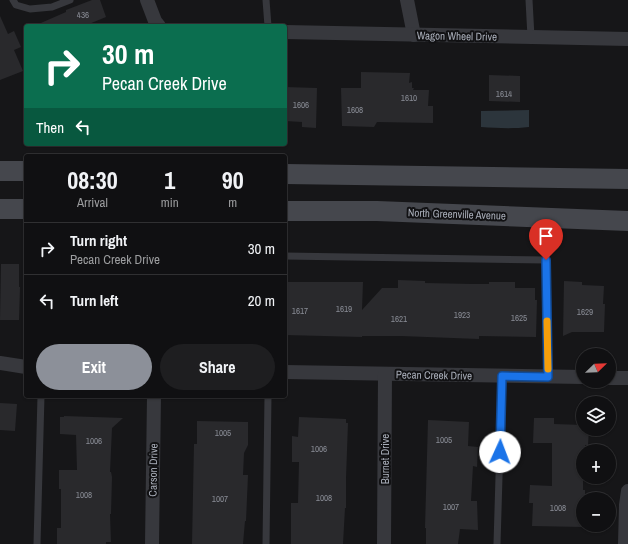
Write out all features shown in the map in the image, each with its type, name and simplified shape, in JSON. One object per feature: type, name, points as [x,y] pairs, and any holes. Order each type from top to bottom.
[{"type":"main road","points":[[0,171],[24,171]]},
{"type":"main road","points":[[287,174],[628,179]]},
{"type":"main road","points":[[0,209],[24,209]]},
{"type":"main road","name":"North Greenville Avenue","points":[[287,211],[377,211],[628,221]]},
{"type":"street","points":[[147,0],[157,24]]},
{"type":"street","points":[[407,0],[414,35]]},
{"type":"street","name":"Wagon Wheel Drive","points":[[287,32],[628,39]]},
{"type":"street","points":[[0,363],[24,367]]},
{"type":"street","name":"Pecan Creek Drive","points":[[287,372],[576,377]]},
{"type":"street","name":"Burnet Drive","points":[[384,544],[385,374]]},
{"type":"street","points":[[616,378],[628,378]]},
{"type":"street","name":"Carson Drive","points":[[152,544],[154,398]]},
{"type":"street","points":[[625,544],[626,505],[628,491]]},
{"type":"lane","points":[[13,0],[16,5],[30,9],[52,7],[70,0]]},
{"type":"lane","points":[[266,0],[268,24]]},
{"type":"lane","points":[[529,0],[531,37]]},
{"type":"lane","points":[[287,256],[546,260],[548,377]]},
{"type":"lane","points":[[497,544],[502,376]]},
{"type":"lane","points":[[37,544],[41,398]]},
{"type":"lane","points":[[266,544],[268,398]]},
{"type":"shaded area","points":[[529,110],[529,127],[481,127],[481,111]]},
{"type":"building","points":[[92,0],[100,0],[106,17],[89,24],[39,24],[66,12],[66,10]]},
{"type":"building","points":[[0,16],[8,34],[14,31],[21,47],[14,50],[23,71],[0,80]]},
{"type":"building","points":[[361,72],[410,73],[409,83],[412,82],[412,88],[414,88],[413,90],[429,90],[428,106],[433,106],[433,123],[377,122],[374,127],[342,126],[341,88],[361,88]]},
{"type":"building","points":[[489,75],[520,76],[520,102],[489,101]]},
{"type":"building","points":[[287,87],[317,88],[316,128],[302,127],[302,122],[287,121]]},
{"type":"building","points":[[1,264],[19,264],[19,320],[0,320]]},
{"type":"building","points":[[398,280],[425,281],[425,283],[472,284],[489,284],[489,282],[515,282],[515,288],[535,288],[535,300],[537,300],[536,337],[479,336],[479,339],[401,336],[362,337],[287,335],[287,282],[363,282],[362,310],[382,288],[398,288]]},
{"type":"building","points":[[564,281],[582,282],[582,285],[604,286],[604,332],[572,332],[563,336]]},
{"type":"building","points":[[0,403],[17,404],[15,431],[0,430]]},
{"type":"building","points":[[60,417],[123,418],[112,428],[110,472],[112,477],[110,514],[111,542],[106,542],[106,544],[57,544],[57,528],[61,528],[61,489],[59,489],[59,470],[77,470],[76,435],[60,434]]},
{"type":"building","points":[[299,417],[346,419],[346,423],[348,423],[346,508],[343,544],[291,544],[291,503],[298,503],[299,462],[292,462],[292,436],[298,437]]},
{"type":"building","points":[[534,418],[554,418],[554,424],[576,425],[576,436],[589,436],[588,444],[576,444],[576,484],[583,484],[583,490],[585,490],[585,492],[576,492],[576,527],[532,526],[533,503],[529,503],[530,485],[552,486],[552,443],[533,443]]},
{"type":"building","points":[[428,420],[469,422],[468,446],[478,447],[477,467],[473,466],[471,501],[477,501],[478,530],[460,529],[458,544],[426,544],[425,528]]},
{"type":"building","points":[[197,421],[248,422],[248,445],[244,453],[243,475],[248,475],[246,521],[243,544],[192,544],[194,444],[197,444]]},
{"type":"slow traffic","points":[[547,321],[548,369]]},
{"type":"route","points":[[500,452],[502,376],[548,377],[546,260]]}]
